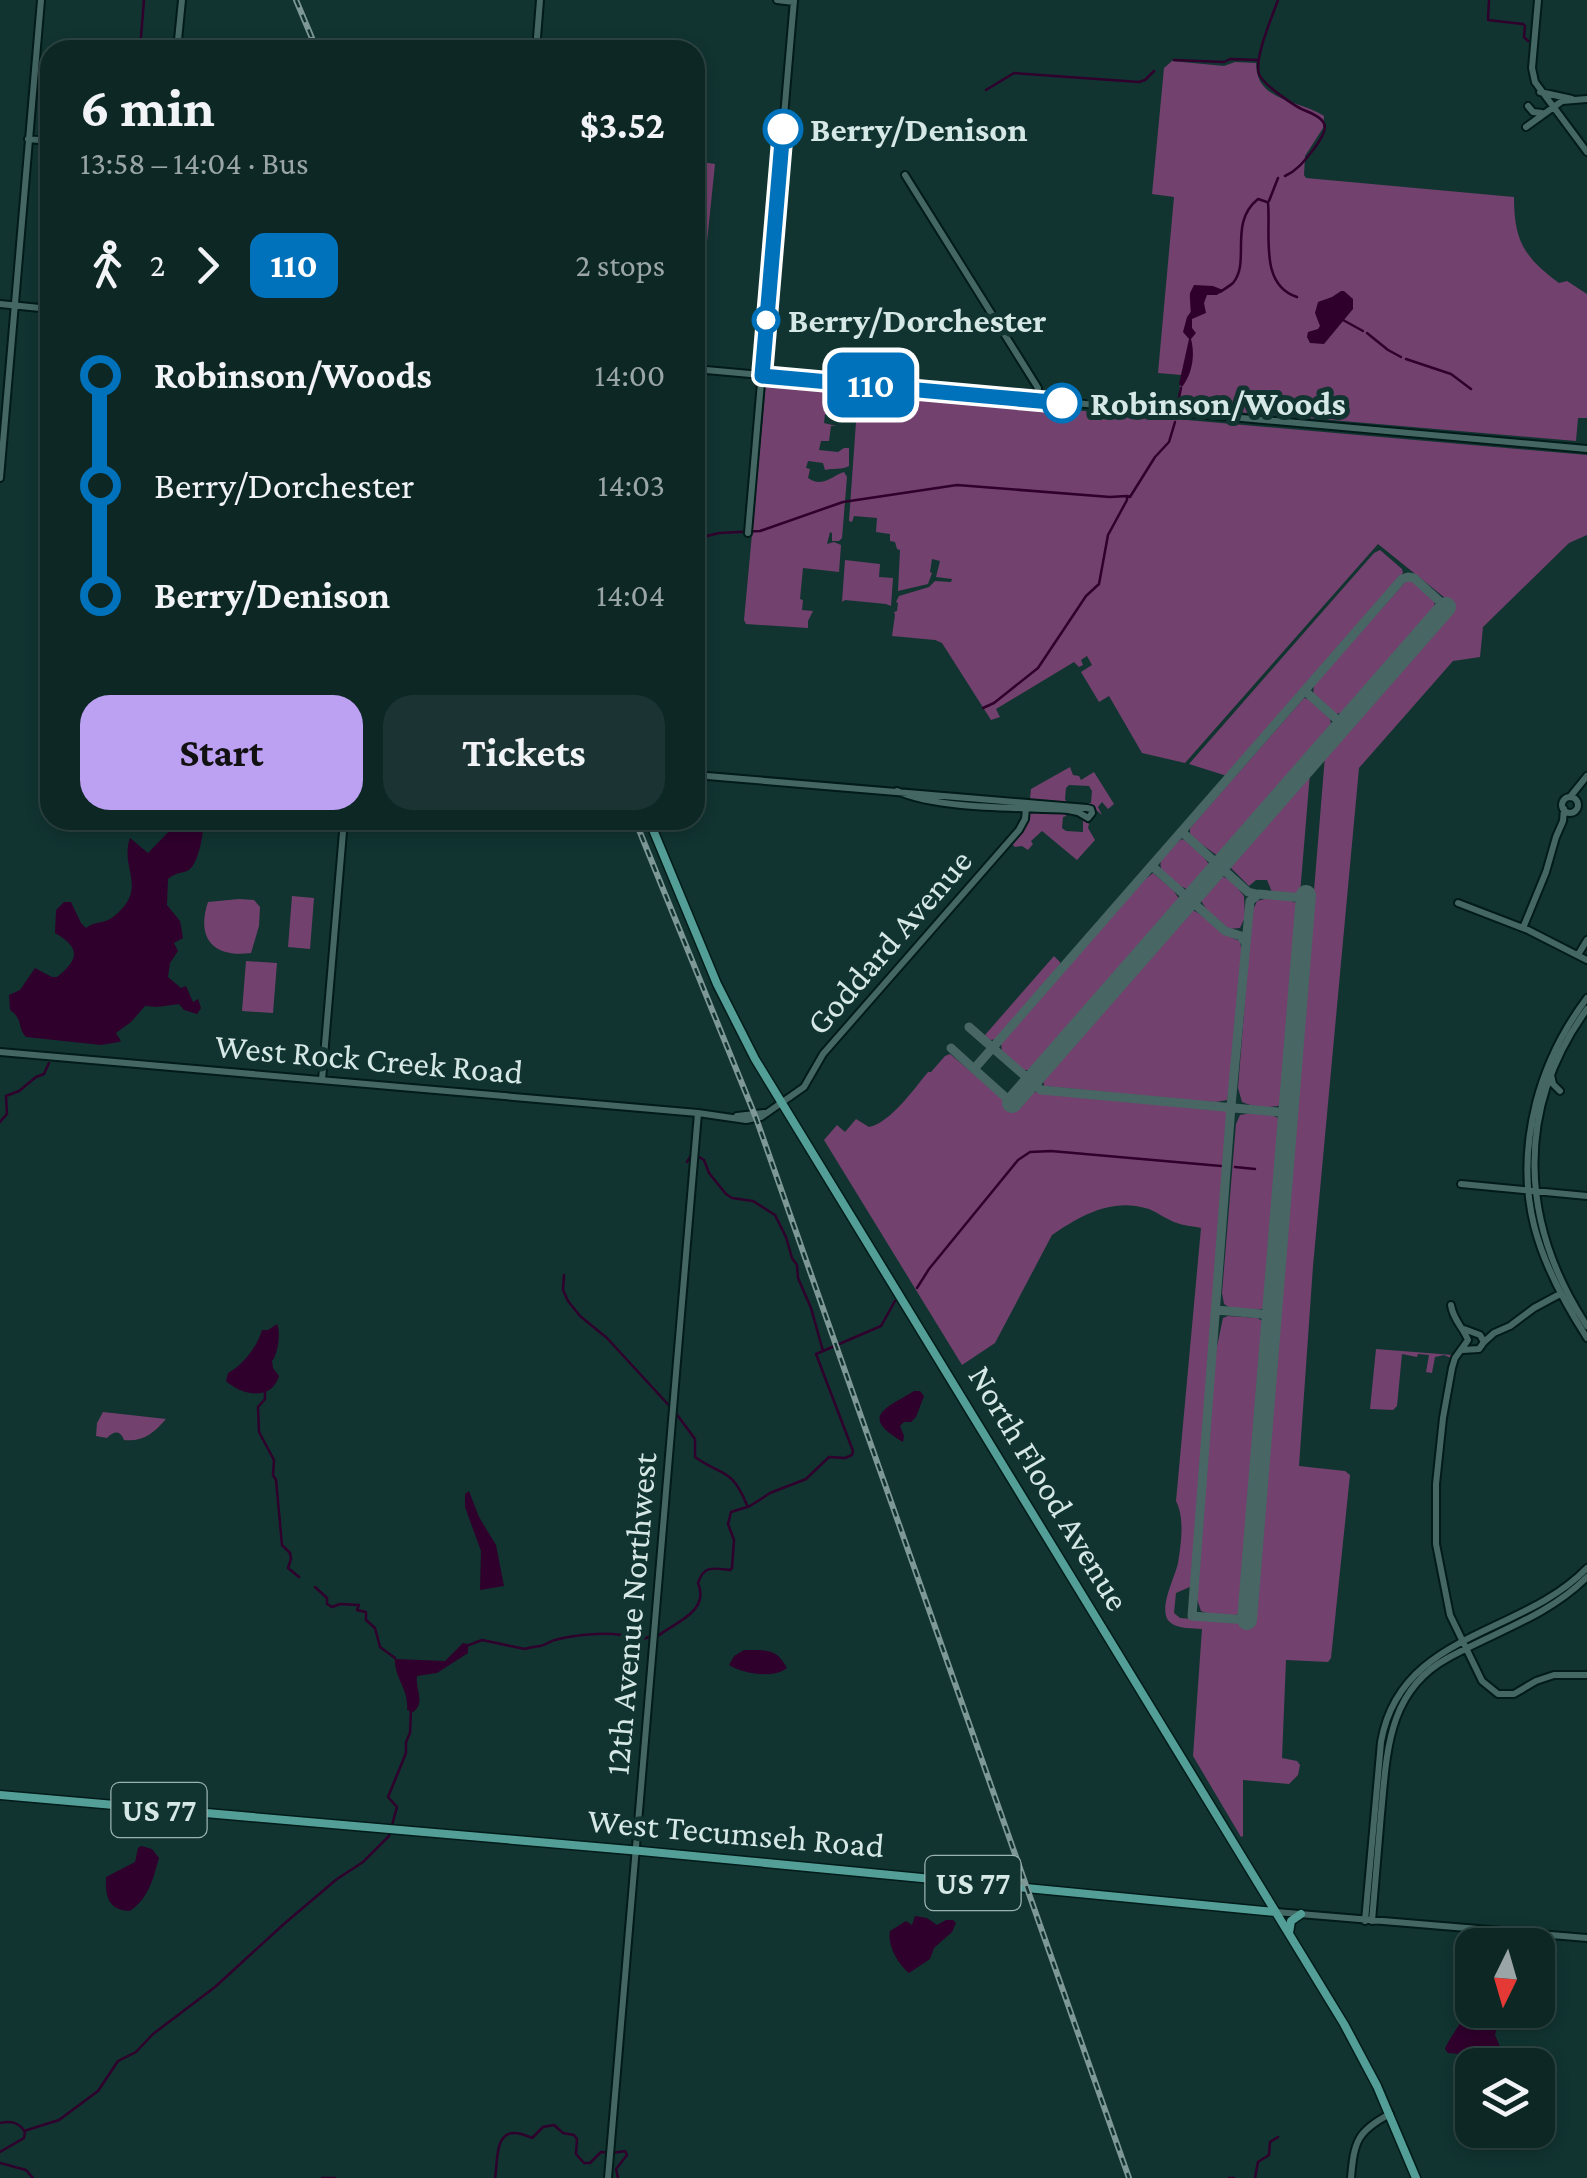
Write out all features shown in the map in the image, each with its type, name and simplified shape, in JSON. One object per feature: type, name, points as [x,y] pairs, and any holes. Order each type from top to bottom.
[{"type":"main road","name":"North Flood Avenue","points":[[652,830],[726,1004],[782,1103],[1353,2040],[1416,2178]]},
{"type":"main road","name":"West Tecumseh Road","points":[[0,1795],[635,1850],[1276,1912]]},
{"type":"main road","points":[[1258,1910],[1264,1893]]},
{"type":"main road","points":[[1289,1933],[1291,1921],[1301,1914]]},
{"type":"street","points":[[0,478],[40,0]]},
{"type":"street","points":[[178,40],[182,0]]},
{"type":"street","points":[[537,40],[540,0]]},
{"type":"street","points":[[748,532],[794,1],[777,0]]},
{"type":"street","points":[[1538,0],[1532,72],[1540,92],[1587,152]]},
{"type":"street","points":[[1540,92],[1573,100]]},
{"type":"street","points":[[1527,123],[1564,100],[1587,99]]},
{"type":"street","points":[[1561,118],[1563,108],[1573,100]]},
{"type":"street","points":[[1528,106],[1542,114]]},
{"type":"street","points":[[28,140],[40,141]]},
{"type":"street","points":[[906,176],[1038,388],[1039,400]]},
{"type":"street","points":[[0,304],[40,307]]},
{"type":"street","points":[[705,370],[1587,449]]},
{"type":"street","points":[[705,776],[897,791],[1086,808],[1092,814],[1088,818],[1077,811],[923,800],[897,791]]},
{"type":"street","points":[[1523,928],[1541,888],[1562,821],[1587,776]]},
{"type":"street","points":[[1570,805],[1586,812]]},
{"type":"street","name":"Goddard Avenue","points":[[782,1103],[808,1082],[823,1054],[1008,844],[1023,824],[1026,808]]},
{"type":"street","points":[[322,1080],[343,830]]},
{"type":"street","points":[[1458,903],[1523,928],[1587,960]]},
{"type":"street","points":[[1578,955],[1587,940]]},
{"type":"street","points":[[1587,998],[1558,1042],[1527,1146],[1531,1190],[1556,1273],[1587,1326]]},
{"type":"street","points":[[1536,1138],[1535,1120],[1542,1092],[1587,1009]]},
{"type":"street","name":"West Rock Creek Road","points":[[0,1052],[752,1119],[782,1103]]},
{"type":"street","points":[[1551,1075],[1560,1091]]},
{"type":"street","points":[[1544,1087],[1560,1091]]},
{"type":"street","points":[[1544,1087],[1530,1214],[1545,1262],[1587,1338]]},
{"type":"street","points":[[1544,1098],[1560,1091]]},
{"type":"street","name":"12th Avenue Northwest","points":[[608,2178],[698,1113]]},
{"type":"street","points":[[1461,1184],[1587,1196]]},
{"type":"street","points":[[1530,1214],[1542,1229]]},
{"type":"street","points":[[1476,1334],[1494,1333],[1510,1326],[1560,1294]]},
{"type":"street","points":[[1451,1305],[1470,1344],[1480,1348],[1494,1333]]},
{"type":"street","points":[[1462,1328],[1482,1336],[1484,1343]]},
{"type":"street","points":[[1476,1334],[1454,1360],[1436,1484],[1435,1531],[1450,1615],[1485,1685],[1502,1695],[1520,1692],[1554,1675],[1587,1675]]},
{"type":"street","points":[[1465,1645],[1558,1593],[1587,1568]]},
{"type":"street","points":[[1369,1921],[1380,1750],[1387,1718],[1398,1696],[1411,1676],[1434,1657],[1502,1632],[1562,1598],[1587,1577]]},
{"type":"street","points":[[1502,1632],[1516,1616]]},
{"type":"street","name":"West Tecumseh Road","points":[[1276,1912],[1587,1938]]},
{"type":"street","points":[[1351,2178],[1358,2138],[1369,2125],[1390,2114]]},
{"type":"shaded area","points":[[1172,61],[1224,66],[1256,63],[1258,76],[1271,92],[1324,116],[1323,128],[1305,156],[1306,178],[1514,197],[1519,237],[1529,256],[1559,283],[1567,281],[1587,294],[1587,418],[1578,418],[1576,441],[1178,407],[1181,375],[1158,373],[1174,197],[1152,194],[1164,68]]},
{"type":"shaded area","points":[[705,162],[715,164],[705,242]]},
{"type":"shaded area","points":[[1194,285],[1223,290],[1207,295],[1206,313],[1192,319],[1196,333],[1191,339],[1192,363],[1182,387],[1179,384],[1189,339],[1183,332],[1193,309],[1190,293]]},
{"type":"shaded area","points":[[1341,291],[1353,299],[1353,309],[1324,344],[1310,343],[1308,332],[1320,326],[1315,313],[1318,302]]},
{"type":"shaded area","points":[[766,383],[1587,455],[1587,535],[1569,543],[1483,627],[1480,657],[1453,661],[1359,768],[1313,1266],[1299,1466],[1345,1471],[1350,1475],[1331,1658],[1328,1662],[1286,1660],[1282,1758],[1297,1761],[1298,1775],[1289,1784],[1243,1780],[1241,1837],[1193,1756],[1202,1629],[1174,1625],[1165,1611],[1181,1540],[1181,1515],[1176,1501],[1201,1228],[1180,1224],[1149,1209],[1123,1205],[1098,1210],[1074,1221],[1052,1235],[995,1343],[962,1365],[824,1140],[837,1125],[845,1132],[856,1119],[869,1127],[885,1119],[950,1054],[1015,1109],[1035,1092],[1228,1112],[1192,1586],[1176,1593],[1174,1613],[1180,1618],[1254,1624],[1325,756],[1455,606],[1378,544],[1185,763],[1142,753],[1109,696],[1099,702],[1081,672],[1092,665],[1087,656],[1081,660],[1083,665],[1079,667],[1074,662],[996,709],[1000,717],[991,720],[942,643],[892,636],[899,596],[929,587],[935,581],[952,579],[936,577],[940,561],[932,559],[928,584],[898,591],[900,550],[890,541],[890,534],[876,532],[877,518],[854,516],[849,521],[854,409],[851,419],[825,414],[824,423],[836,426],[831,426],[829,441],[821,441],[819,450],[838,452],[849,448],[849,466],[825,470],[823,463],[808,461],[806,468],[810,469],[808,478],[817,482],[844,472],[847,477],[842,538],[832,541],[830,532],[827,544],[841,545],[839,572],[803,568],[802,610],[813,611],[808,628],[746,624]]},
{"type":"shaded area","points":[[1380,550],[1403,573],[1227,776],[1189,764],[1374,553]]},
{"type":"shaded area","points":[[845,560],[880,564],[879,577],[893,578],[891,606],[842,602]]},
{"type":"shaded area","points":[[1408,579],[1434,599],[1435,609],[1345,712],[1336,714],[1313,695],[1314,685]]},
{"type":"shaded area","points":[[1304,698],[1323,709],[1331,727],[1218,856],[1190,836],[1190,828]]},
{"type":"shaded area","points":[[1070,767],[1081,780],[1094,772],[1114,804],[1108,809],[1102,802],[1098,807],[1102,815],[1088,803],[1092,791],[1089,786],[1069,785],[1067,803],[1030,798],[1031,789]]},
{"type":"shaded area","points":[[1310,773],[1300,894],[1272,892],[1267,880],[1256,880],[1249,886],[1229,866]]},
{"type":"shaded area","points":[[1030,811],[1066,813],[1062,828],[1083,832],[1083,821],[1077,814],[1070,816],[1079,813],[1095,840],[1077,860],[1042,831],[1028,850],[1015,847],[1011,843],[1024,828]]},
{"type":"shaded area","points":[[170,830],[203,830],[194,865],[168,879],[167,905],[180,921],[183,938],[174,943],[178,951],[170,963],[168,977],[181,988],[186,986],[193,1002],[198,999],[201,1008],[197,1014],[179,1004],[145,1006],[116,1033],[121,1041],[101,1045],[26,1037],[10,1010],[9,995],[20,990],[35,968],[57,977],[73,959],[73,949],[55,933],[56,910],[64,902],[71,902],[86,928],[113,917],[130,897],[130,838],[148,853]]},
{"type":"shaded area","points":[[1182,839],[1198,850],[1210,866],[1189,890],[1169,879],[1161,867],[1165,854]]},
{"type":"shaded area","points":[[1153,873],[1180,900],[1031,1070],[1023,1070],[1002,1051],[1001,1043]]},
{"type":"shaded area","points":[[1221,876],[1231,880],[1244,896],[1245,917],[1240,928],[1229,929],[1200,899]]},
{"type":"shaded area","points":[[292,896],[314,898],[310,949],[288,947]]},
{"type":"shaded area","points":[[1268,898],[1299,904],[1282,1105],[1262,1107],[1242,1102],[1238,1088],[1252,912],[1257,901]]},
{"type":"shaded area","points":[[254,900],[260,907],[251,953],[218,949],[204,926],[208,902]]},
{"type":"shaded area","points":[[1191,909],[1240,941],[1233,1070],[1227,1100],[1197,1101],[1044,1086],[1043,1078]]},
{"type":"shaded area","points":[[1054,956],[1060,967],[996,1039],[987,1038],[985,1035]]},
{"type":"shaded area","points":[[246,961],[277,963],[273,1013],[242,1011]]},
{"type":"shaded area","points":[[1252,1113],[1281,1119],[1266,1308],[1244,1310],[1224,1304],[1222,1293],[1236,1124],[1240,1115]]},
{"type":"shaded area","points":[[1223,1318],[1265,1322],[1241,1613],[1226,1616],[1201,1611],[1197,1599],[1215,1356]]},
{"type":"shaded area","points":[[277,1324],[278,1343],[272,1361],[279,1376],[275,1384],[256,1394],[226,1381],[228,1373],[253,1349],[262,1330]]},
{"type":"shaded area","points":[[1376,1349],[1453,1355],[1435,1357],[1432,1373],[1426,1372],[1429,1355],[1402,1354],[1397,1406],[1393,1410],[1370,1409]]},
{"type":"shaded area","points":[[914,1391],[924,1396],[916,1417],[900,1426],[903,1442],[879,1419],[886,1408]]},
{"type":"shaded area","points":[[103,1412],[166,1419],[148,1436],[124,1440],[117,1433],[107,1438],[96,1436]]},
{"type":"shaded area","points":[[469,1491],[496,1545],[504,1586],[480,1590],[481,1551],[465,1507],[465,1494]]},
{"type":"shaded area","points":[[463,1643],[468,1644],[468,1653],[437,1673],[417,1676],[419,1704],[413,1712],[407,1710],[395,1659],[445,1661]]},
{"type":"shaded area","points":[[744,1650],[770,1652],[787,1668],[759,1674],[729,1665]]},
{"type":"shaded area","points":[[141,1846],[152,1849],[159,1858],[149,1888],[130,1911],[117,1908],[106,1891],[106,1877],[135,1862]]},
{"type":"shaded area","points":[[915,1916],[937,1925],[946,1920],[956,1923],[934,1948],[930,1959],[909,1973],[894,1954],[890,1931],[906,1921],[912,1925]]},
{"type":"shaded area","points":[[1457,2028],[1497,2028],[1495,2035],[1501,2048],[1455,2048],[1455,2054],[1448,2053],[1445,2049]]},
{"type":"waterway","points":[[141,40],[144,0]]},
{"type":"waterway","points":[[1278,0],[1261,48],[1259,74],[1280,95],[1320,118],[1325,127],[1307,157],[1285,176]]},
{"type":"waterway","points":[[1489,0],[1488,20],[1523,24],[1528,41]]},
{"type":"waterway","points":[[1174,60],[1258,60]]},
{"type":"waterway","points":[[986,90],[1014,73],[1139,82],[1154,71]]},
{"type":"waterway","points":[[1269,201],[1278,178]]},
{"type":"waterway","points":[[1220,292],[1238,274],[1244,219],[1249,209],[1258,199],[1267,202]]},
{"type":"waterway","points":[[1268,203],[1272,270],[1285,291],[1297,297]]},
{"type":"waterway","points":[[1191,295],[1192,312]]},
{"type":"waterway","points":[[1343,320],[1363,331]]},
{"type":"waterway","points":[[1367,333],[1401,357]]},
{"type":"waterway","points":[[1406,359],[1451,374],[1471,389]]},
{"type":"waterway","points":[[1177,407],[1181,388]]},
{"type":"waterway","points":[[983,708],[1038,668],[1086,596],[1099,584],[1108,535],[1127,496],[1169,442],[1175,422]]},
{"type":"waterway","points":[[705,536],[760,531],[843,502],[957,485],[1127,496]]},
{"type":"waterway","points":[[0,1122],[7,1114],[6,1096],[44,1074],[49,1063]]},
{"type":"waterway","points":[[917,1288],[1018,1160],[1030,1152],[1221,1166]]},
{"type":"waterway","points":[[687,1162],[691,1155]]},
{"type":"waterway","points":[[658,1636],[695,1609],[703,1573],[732,1568],[734,1540],[728,1524],[731,1512],[806,1479],[829,1457],[845,1458],[853,1451],[816,1354],[823,1351],[797,1265],[775,1215],[753,1201],[726,1194],[699,1157]]},
{"type":"waterway","points":[[1235,1167],[1255,1169]]},
{"type":"waterway","points":[[564,1275],[563,1290],[568,1301],[675,1412],[695,1439],[695,1457],[731,1478],[747,1505]]},
{"type":"waterway","points":[[823,1351],[881,1326],[895,1301]]},
{"type":"waterway","points":[[265,1391],[265,1399],[258,1407],[259,1432],[274,1460],[282,1545],[291,1559],[288,1568],[299,1577]]},
{"type":"waterway","points":[[315,1587],[332,1607],[359,1605],[357,1610],[366,1612],[380,1647],[395,1658]]},
{"type":"waterway","points":[[469,1645],[482,1640],[525,1649],[570,1637],[621,1635],[632,1627],[642,1639],[649,1637]]},
{"type":"waterway","points":[[24,2131],[59,2120],[98,2091],[118,2061],[136,2052],[153,2034],[215,1987],[389,1836],[397,1807],[388,1797],[406,1753],[411,1710]]},
{"type":"waterway","points":[[0,2123],[13,2123],[23,2129]]},
{"type":"waterway","points":[[495,2178],[503,2138],[515,2133],[532,2138],[543,2127],[554,2125],[563,2133],[574,2135],[576,2154],[584,2163],[590,2163],[601,2152],[625,2151],[627,2155],[616,2169],[618,2178]]},
{"type":"waterway","points":[[0,2152],[24,2138],[25,2132]]},
{"type":"waterway","points":[[1255,2178],[1258,2162],[1269,2155],[1270,2142],[1278,2137]]},
{"type":"waterway","points":[[0,2163],[26,2170],[33,2178]]},
{"type":"waterway","points":[[322,2178],[335,2178]]},
{"type":"waterway","points":[[1229,2178],[1234,2178]]},
{"type":"taxiway","points":[[1012,1103],[974,1069],[1402,579],[1414,578],[1446,607]]},
{"type":"taxiway","points":[[1305,691],[1343,725]]},
{"type":"taxiway","points":[[1182,832],[1248,892],[1256,894]]},
{"type":"taxiway","points":[[1152,866],[1225,931],[1241,936],[1245,942]]},
{"type":"taxiway","points":[[1247,1620],[1192,1616],[1231,1106],[1250,901],[1259,894],[1306,900]]},
{"type":"taxiway","points":[[969,1027],[1041,1090],[1288,1113]]},
{"type":"taxiway","points":[[951,1048],[974,1069]]},
{"type":"taxiway","points":[[1217,1310],[1272,1315]]},
{"type":"runway","points":[[1012,1103],[1446,607]]},
{"type":"runway","points":[[1247,1620],[1306,895]]},
{"type":"railway","points":[[296,0],[313,40]]},
{"type":"railway","points":[[639,830],[756,1118],[1129,2178]]},
{"type":"bus line","name":"110","points":[[783,129],[762,376],[1062,403]]},
{"type":"place","name":"Berry/Denison","points":[[783,129]]},
{"type":"place","name":"Berry/Dorchester","points":[[766,320]]},
{"type":"place","name":"Robinson/Woods","points":[[1062,403]]}]
